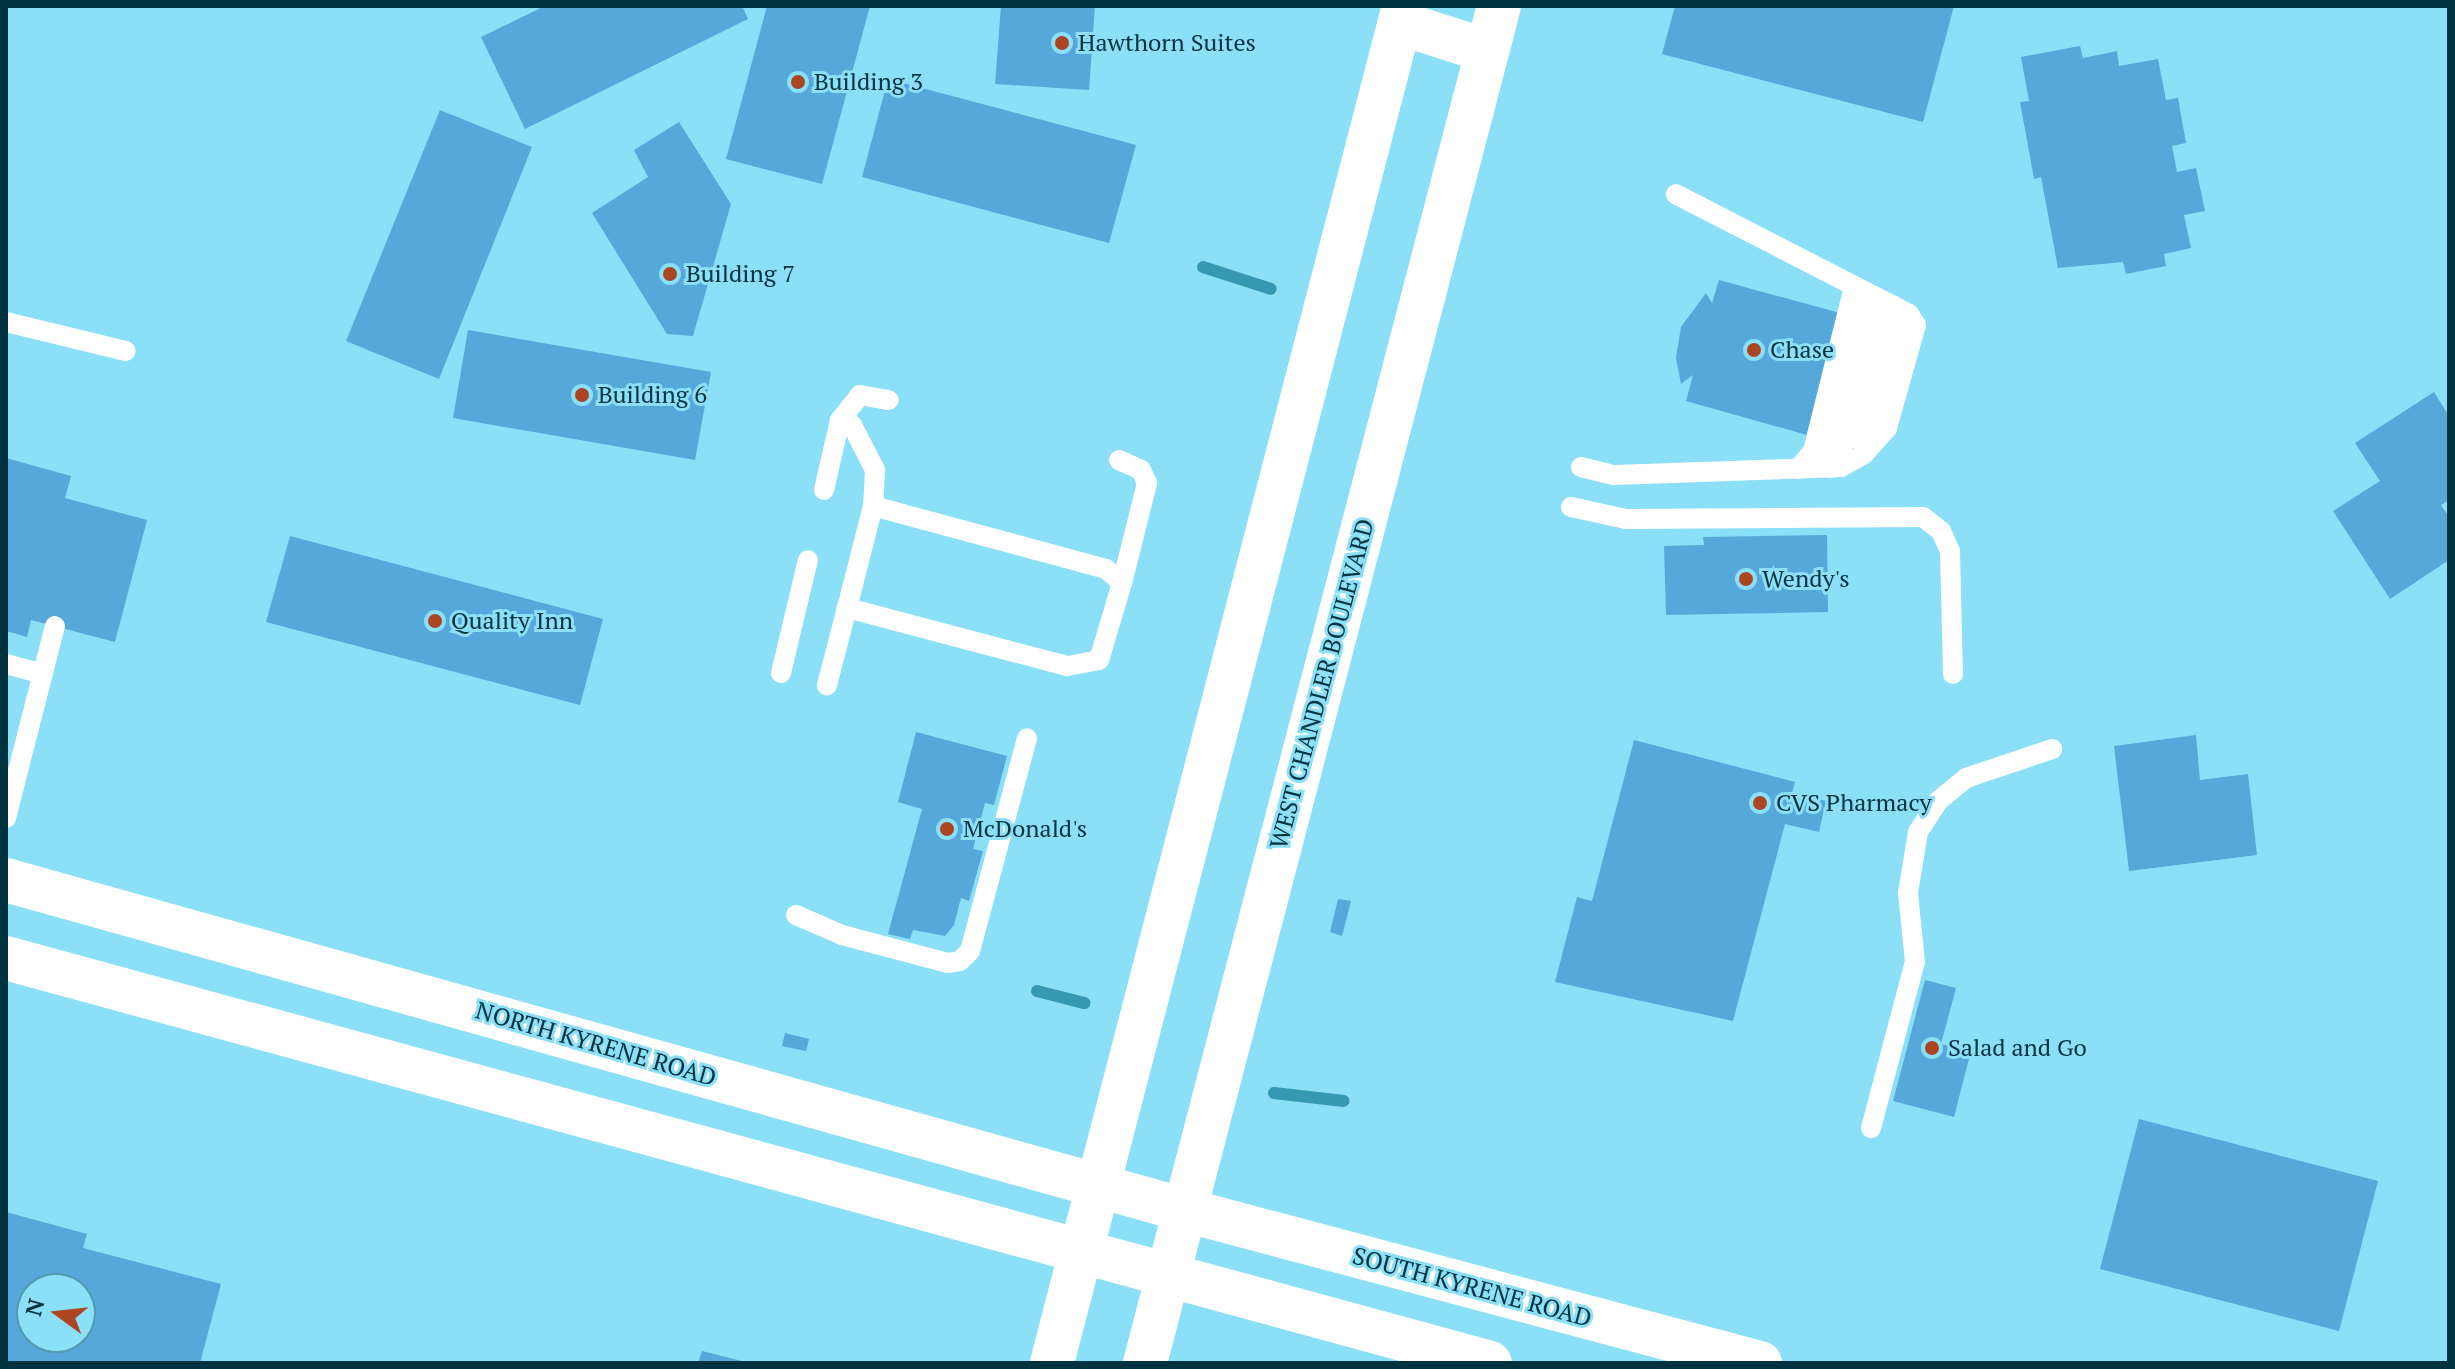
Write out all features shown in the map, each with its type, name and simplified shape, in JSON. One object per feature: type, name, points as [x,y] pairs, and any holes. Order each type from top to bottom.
[{"type":"main road","name":"WEST CHANDLER BOULEVARD","points":[[1145,1363],[1499,6]]},
{"type":"main road","points":[[1052,1363],[1402,15],[1487,51]]},
{"type":"main road","name":"NORTH KYRENE ROAD","points":[[6,880],[1185,1210]]},
{"type":"main road","points":[[6,958],[1081,1254],[1490,1363]]},
{"type":"main road","name":"SOUTH KYRENE ROAD","points":[[1185,1210],[1760,1363]]},
{"type":"lane","points":[[1581,467],[1614,475],[1814,468],[1856,459],[1887,428],[1916,325],[1874,296],[1676,194]]},
{"type":"lane","points":[[1814,468],[1813,451],[1874,296]]},
{"type":"lane","points":[[1814,468],[1856,422],[1884,314],[1874,296]]},
{"type":"lane","points":[[6,322],[126,351]]},
{"type":"lane","points":[[824,490],[840,420],[860,395],[889,400]]},
{"type":"lane","points":[[827,685],[873,506],[875,470],[852,425],[840,420]]},
{"type":"lane","points":[[847,608],[1067,666],[1099,660],[1147,483],[1141,470],[1119,460]]},
{"type":"lane","points":[[873,506],[1106,569],[1122,583]]},
{"type":"lane","points":[[1571,507],[1626,519],[1923,517],[1941,531],[1950,551],[1953,674]]},
{"type":"lane","points":[[781,673],[808,560]]},
{"type":"lane","points":[[6,818],[55,626]]},
{"type":"lane","points":[[6,664],[43,674]]},
{"type":"lane","points":[[796,915],[842,935],[948,963],[960,961],[970,951],[1027,738]]},
{"type":"lane","points":[[1871,1128],[1915,962],[1908,893],[1918,832],[1938,801],[1966,778],[2052,749]]},
{"type":"building","points":[[545,6],[742,6],[748,19],[525,129],[481,37]]},
{"type":"building","name":"Building 3","points":[[767,6],[870,6],[822,184],[726,159]]},
{"type":"building","points":[[1001,6],[1095,6],[1089,90],[995,84]]},
{"type":"building","points":[[1675,6],[1954,6],[1923,122],[1662,54]]},
{"type":"building","points":[[2080,46],[2083,58],[2117,51],[2119,66],[2158,59],[2166,100],[2178,98],[2186,143],[2172,146],[2177,172],[2196,168],[2205,211],[2184,215],[2191,248],[2164,254],[2166,266],[2126,274],[2123,262],[2058,268],[2041,177],[2034,179],[2020,102],[2029,101],[2021,57]]},
{"type":"building","points":[[888,79],[1136,145],[1109,243],[862,177]]},
{"type":"building","points":[[440,110],[532,147],[439,379],[346,341]]},
{"type":"building","name":"Building 7","points":[[679,122],[731,204],[693,336],[667,334],[592,213],[648,177],[634,150]]},
{"type":"building","name":"Chase","points":[[1719,280],[1840,313],[1807,435],[1686,401],[1693,375],[1681,384],[1676,358],[1681,327],[1706,293],[1712,303]]},
{"type":"building","name":"Building 6","points":[[468,330],[711,372],[695,460],[453,418]]},
{"type":"building","points":[[2434,392],[2449,416],[2449,500],[2441,505],[2449,517],[2449,560],[2390,599],[2333,511],[2380,481],[2355,443]]},
{"type":"building","points":[[6,458],[71,476],[65,498],[147,520],[115,642],[31,620],[27,637],[6,631]]},
{"type":"building","name":"Wendy's","points":[[1827,535],[1828,612],[1666,615],[1664,546],[1704,545],[1703,537]]},
{"type":"building","name":"Quality Inn","points":[[290,536],[603,619],[580,705],[266,622]]},
{"type":"building","name":"McDonald's","points":[[916,732],[1007,756],[994,805],[985,803],[973,849],[983,851],[969,901],[961,898],[954,925],[945,936],[913,930],[910,939],[888,934],[922,809],[898,802]]},
{"type":"building","points":[[2196,735],[2200,780],[2248,774],[2257,855],[2129,871],[2114,746]]},
{"type":"building","name":"CVS Pharmacy","points":[[1634,740],[1795,782],[1792,793],[1826,801],[1819,832],[1785,824],[1733,1021],[1555,982],[1577,897],[1592,901]]},
{"type":"building","points":[[1338,899],[1351,901],[1342,936],[1330,932]]},
{"type":"building","name":"Salad and Go","points":[[1925,980],[1956,988],[1941,1044],[1971,1051],[1954,1117],[1893,1101]]},
{"type":"building","points":[[785,1033],[809,1039],[806,1051],[782,1046]]},
{"type":"building","points":[[2139,1119],[2378,1181],[2339,1331],[2100,1269]]},
{"type":"building","points":[[6,1212],[87,1234],[83,1248],[221,1284],[200,1363],[6,1363]]},
{"type":"building","points":[[702,1351],[746,1362],[746,1363],[698,1363]]},
{"type":"waterway","points":[[1203,267],[1271,289]]},
{"type":"waterway","points":[[1037,991],[1084,1003]]},
{"type":"waterway","points":[[1274,1093],[1344,1101]]},
{"type":"place","name":"Hawthorn Suites","points":[[1062,43]]},
{"type":"place","name":"Building 3","points":[[798,82]]},
{"type":"place","name":"Building 7","points":[[670,274]]},
{"type":"place","name":"Chase","points":[[1754,350]]},
{"type":"place","name":"Building 6","points":[[582,395]]},
{"type":"place","name":"Wendy's","points":[[1746,579]]},
{"type":"place","name":"Quality Inn","points":[[435,621]]},
{"type":"place","name":"CVS Pharmacy","points":[[1760,803]]},
{"type":"place","name":"McDonald's","points":[[947,829]]},
{"type":"place","name":"Salad and Go","points":[[1932,1048]]}]
